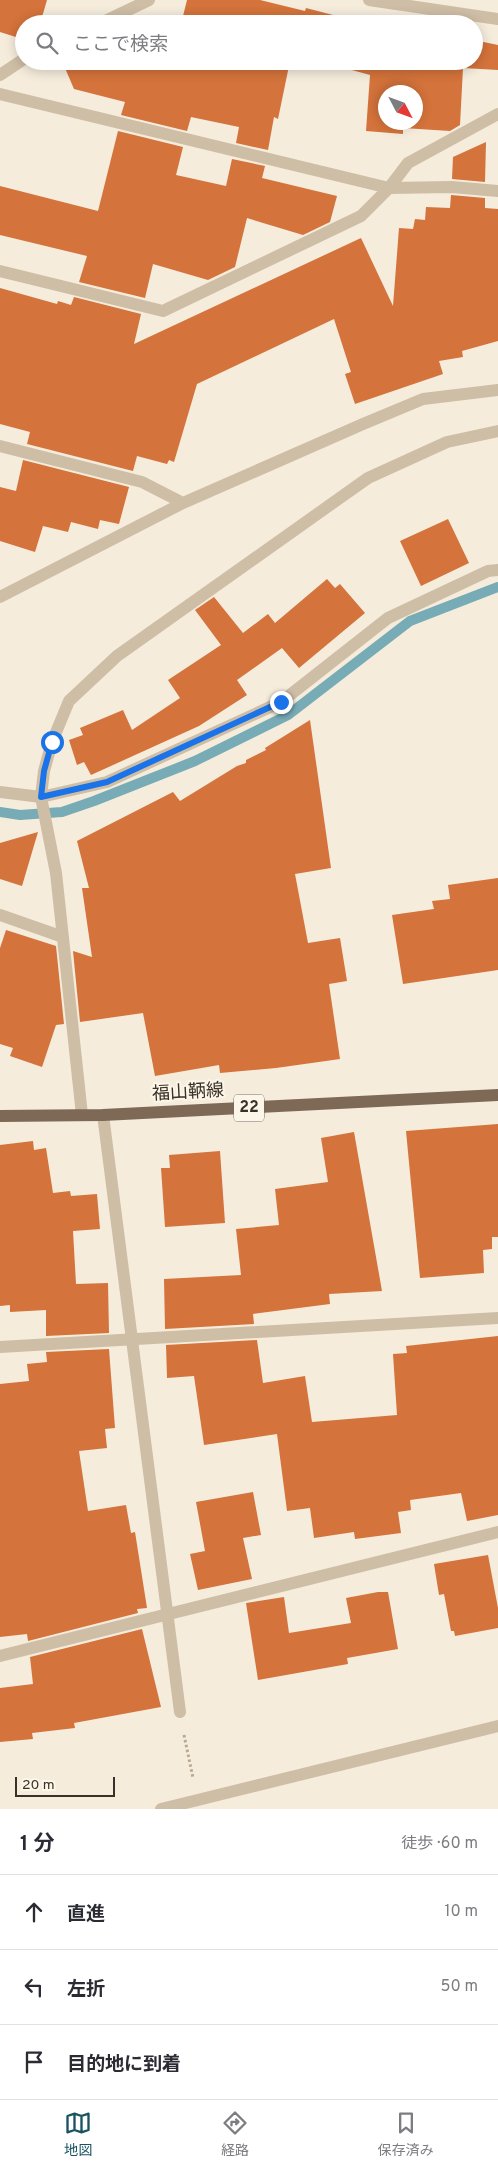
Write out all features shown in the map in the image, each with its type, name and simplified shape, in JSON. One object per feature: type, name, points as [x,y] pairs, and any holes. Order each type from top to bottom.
[{"type":"main road","name":"福山鞆線","points":[[0,1116],[103,1115],[498,1095]]},
{"type":"street","points":[[118,15],[149,0]]},
{"type":"street","points":[[369,0],[471,15]]},
{"type":"street","points":[[483,17],[498,19]]},
{"type":"street","points":[[0,75],[15,65]]},
{"type":"street","points":[[0,94],[389,188],[452,187],[498,191]]},
{"type":"street","points":[[0,271],[163,311],[361,216],[389,188],[408,163],[498,114]]},
{"type":"street","points":[[0,597],[183,504],[423,399],[498,390]]},
{"type":"street","points":[[82,1115],[56,873],[43,808],[44,771],[52,742],[70,701],[116,656],[368,478],[447,442],[498,431]]},
{"type":"street","points":[[0,446],[142,482],[183,504]]},
{"type":"street","points":[[0,792],[43,808],[107,782],[281,702],[388,618],[488,571],[498,570]]},
{"type":"street","points":[[0,914],[63,937]]},
{"type":"street","points":[[103,1115],[166,1616],[180,1712]]},
{"type":"street","points":[[0,1346],[498,1318]]},
{"type":"street","points":[[0,1656],[498,1532]]},
{"type":"street","points":[[161,1809],[498,1726]]},
{"type":"path","points":[[180,1712],[197,1800]]},
{"type":"building","points":[[0,0],[47,0],[43,15],[15,15],[15,37],[0,32]]},
{"type":"building","points":[[187,0],[260,0],[305,11],[306,8],[333,15],[183,15]]},
{"type":"building","points":[[483,42],[498,45],[498,70],[483,69]]},
{"type":"building","points":[[66,70],[288,70],[278,119],[274,117],[268,150],[236,143],[239,127],[191,117],[187,131],[121,115],[125,102],[74,89]]},
{"type":"building","points":[[352,70],[463,70],[460,125],[450,131],[423,129],[423,85],[378,85],[378,130],[403,130],[403,134],[366,131],[370,75]]},
{"type":"building","points":[[118,131],[183,147],[176,175],[226,186],[232,159],[265,166],[262,178],[337,196],[330,222],[303,235],[247,218],[235,267],[208,280],[153,264],[145,298],[79,282],[87,256],[0,235],[0,186],[98,211]]},
{"type":"building","points":[[486,142],[485,182],[452,179],[453,157]]},
{"type":"building","points":[[451,195],[485,198],[485,208],[498,209],[498,341],[462,351],[463,357],[439,361],[443,374],[355,404],[345,374],[351,372],[334,319],[197,384],[174,462],[169,460],[167,464],[137,456],[133,471],[27,444],[30,432],[0,424],[0,288],[57,304],[58,301],[71,305],[74,297],[141,314],[134,344],[361,238],[393,306],[399,228],[413,229],[415,219],[425,220],[426,207],[450,208]]},
{"type":"building","points":[[23,460],[129,487],[119,524],[100,520],[98,529],[71,522],[68,532],[43,526],[35,552],[0,541],[0,487],[16,491]]},
{"type":"building","points":[[448,519],[469,563],[421,586],[400,541]]},
{"type":"building","points":[[327,579],[335,588],[340,584],[365,613],[299,668],[282,648],[237,680],[247,695],[199,726],[91,775],[84,762],[77,765],[69,740],[83,735],[80,728],[123,710],[132,730],[180,698],[168,680],[221,645],[195,610],[214,597],[243,633],[268,614],[275,623]]},
{"type":"building","points":[[310,720],[331,868],[295,874],[308,943],[340,938],[347,981],[329,984],[340,1059],[276,1068],[220,1073],[219,1065],[155,1076],[143,1013],[80,1022],[73,951],[92,957],[82,888],[89,888],[77,841],[173,792],[180,801],[237,766],[246,763],[246,760],[266,750],[265,748]]},
{"type":"building","points":[[38,832],[22,886],[0,879],[0,843]]},
{"type":"building","points":[[498,878],[498,970],[403,984],[392,915],[434,909],[432,901],[450,899],[448,885]]},
{"type":"building","points":[[6,930],[56,946],[64,1024],[56,1025],[42,1067],[10,1056],[13,1048],[0,1044],[0,948]]},
{"type":"building","points":[[498,1124],[498,1237],[492,1237],[492,1249],[483,1250],[484,1273],[420,1278],[406,1131]]},
{"type":"building","points":[[354,1132],[382,1291],[329,1294],[330,1304],[253,1314],[254,1324],[165,1329],[164,1279],[241,1275],[236,1229],[279,1225],[275,1189],[328,1182],[321,1138]]},
{"type":"building","points":[[33,1141],[34,1150],[46,1148],[53,1193],[70,1191],[71,1196],[97,1194],[100,1229],[73,1231],[76,1284],[108,1283],[109,1333],[46,1336],[46,1310],[10,1312],[10,1305],[0,1306],[0,1145]]},
{"type":"building","points":[[220,1151],[225,1223],[165,1227],[161,1168],[170,1168],[169,1155]]},
{"type":"building","points":[[498,1336],[498,1515],[467,1521],[461,1493],[410,1500],[411,1510],[398,1512],[401,1533],[355,1539],[354,1532],[314,1538],[310,1508],[287,1511],[277,1434],[204,1445],[194,1376],[167,1378],[166,1345],[257,1340],[263,1383],[305,1376],[312,1422],[397,1415],[393,1354],[407,1353],[406,1346]]},
{"type":"building","points":[[109,1349],[115,1428],[105,1429],[107,1448],[79,1451],[88,1511],[126,1505],[131,1533],[135,1532],[147,1608],[137,1609],[138,1613],[28,1641],[27,1634],[0,1637],[0,1384],[29,1381],[27,1364],[47,1362],[46,1352]]},
{"type":"building","points":[[253,1492],[261,1535],[243,1538],[252,1579],[198,1590],[190,1554],[205,1551],[196,1502]]},
{"type":"building","points":[[488,1555],[498,1608],[498,1628],[455,1636],[454,1631],[451,1631],[444,1594],[439,1595],[434,1564]]},
{"type":"building","points":[[388,1592],[398,1649],[347,1658],[348,1664],[258,1680],[246,1603],[284,1597],[289,1633],[351,1623],[346,1598]]},
{"type":"building","points":[[142,1629],[161,1707],[74,1723],[75,1728],[32,1733],[33,1739],[0,1742],[0,1688],[33,1684],[30,1657]]},
{"type":"waterway","points":[[0,812],[20,815],[62,812],[195,761],[288,715],[410,621],[498,587]]},
{"type":"route","points":[[52,742],[44,771],[41,797],[107,782],[281,702]]}]
